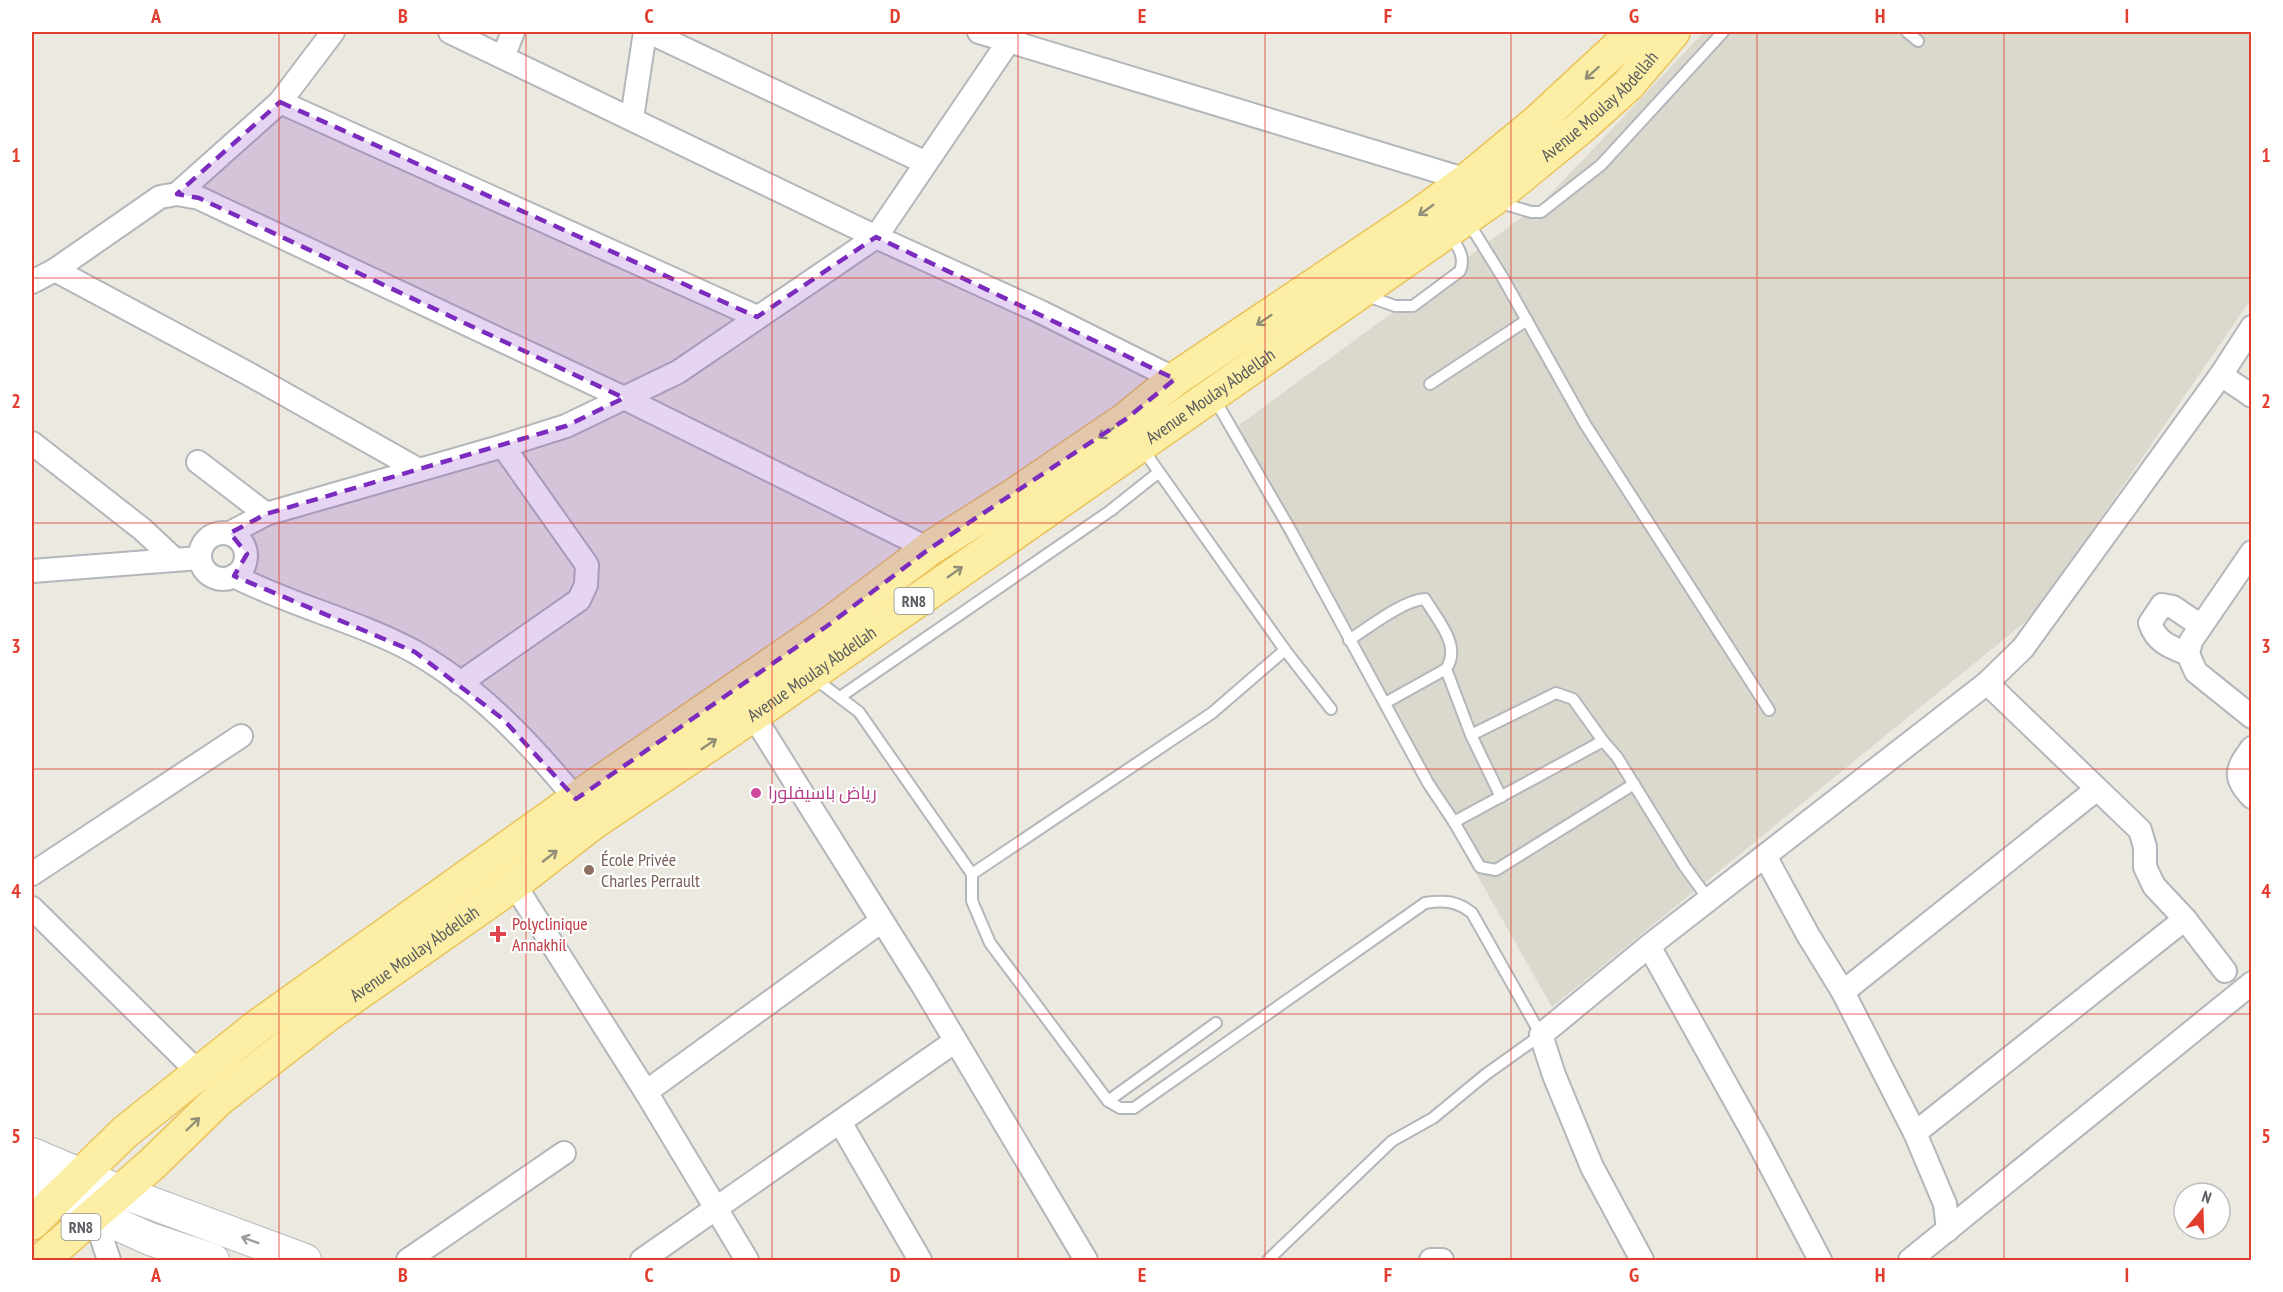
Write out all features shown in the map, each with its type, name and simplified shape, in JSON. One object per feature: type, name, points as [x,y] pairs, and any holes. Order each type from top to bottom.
[{"type":"main road","name":"Avenue Moulay Abdellah","points":[[42,1260],[151,1165],[219,1099],[327,1015],[514,884],[594,822],[753,715],[1456,224],[1480,190],[1536,123],[1634,32]]},
{"type":"main road","name":"Avenue Moulay Abdellah","points":[[32,1223],[44,1192],[81,1174],[125,1132],[319,981],[576,798],[827,626],[929,549],[1126,419],[1175,380],[1580,128],[1628,85],[1673,32]]},
{"type":"street","points":[[177,194],[280,102],[333,32]]},
{"type":"street","points":[[450,32],[876,237],[1041,312],[1175,380]]},
{"type":"street","points":[[503,57],[513,32]]},
{"type":"street","points":[[632,118],[647,32],[924,162]]},
{"type":"street","points":[[979,32],[1012,36],[1480,190]]},
{"type":"street","points":[[576,798],[535,749],[460,683],[415,652],[234,576],[216,578],[208,573],[200,558],[205,540],[221,532],[230,533],[266,514],[566,426],[678,372],[876,237],[924,162],[1012,36]]},
{"type":"street","points":[[280,102],[757,317]]},
{"type":"street","points":[[32,282],[55,270],[160,197],[177,194],[199,198],[624,398],[929,549]]},
{"type":"street","points":[[55,270],[237,368],[418,470]]},
{"type":"street","points":[[1642,1260],[1592,1167],[1554,1076],[1541,1035],[1649,946],[1987,682],[2023,648],[2221,375],[2252,327]]},
{"type":"street","points":[[2221,375],[2252,396]]},
{"type":"street","points":[[32,443],[142,529],[173,558]]},
{"type":"street","points":[[460,683],[579,600],[586,585],[587,566],[503,446]]},
{"type":"street","points":[[198,462],[266,514]]},
{"type":"street","points":[[230,533],[244,545],[247,554],[241,571],[234,576]]},
{"type":"street","points":[[2252,552],[2191,641],[2188,654],[2196,672],[2252,717]]},
{"type":"street","points":[[32,571],[173,558],[200,558]]},
{"type":"street","points":[[2188,654],[2165,645],[2154,634],[2150,623],[2162,605],[2173,607],[2201,626]]},
{"type":"street","points":[[1987,682],[2140,830],[2145,847],[2145,867],[2154,886],[2185,919],[2225,971]]},
{"type":"street","points":[[753,715],[880,922],[923,986],[954,1042],[1086,1260]]},
{"type":"street","points":[[32,874],[241,736]]},
{"type":"street","points":[[2252,748],[2241,764],[2238,776],[2244,789],[2252,796]]},
{"type":"street","points":[[1844,992],[2097,789]]},
{"type":"street","points":[[1765,856],[1808,935],[1844,992],[1915,1132],[1945,1204],[1948,1230]]},
{"type":"street","points":[[514,884],[646,1092],[747,1260]]},
{"type":"street","points":[[32,908],[199,1073]]},
{"type":"street","points":[[1915,1132],[2185,919]]},
{"type":"street","points":[[646,1092],[880,922]]},
{"type":"street","points":[[1649,946],[1757,1140],[1820,1260]]},
{"type":"street","points":[[1910,1260],[2252,983]]},
{"type":"street","points":[[642,1260],[954,1042]]},
{"type":"street","points":[[840,1122],[920,1260]]},
{"type":"street","points":[[408,1260],[564,1153]]},
{"type":"street","points":[[32,1154],[119,1191],[305,1260]]},
{"type":"street","points":[[44,1192],[150,1239],[213,1260]]},
{"type":"street","points":[[94,1215],[110,1260]]},
{"type":"street","points":[[1431,1260],[1442,1260]]},
{"type":"lane","points":[[1480,190],[1531,212],[1541,212],[1601,165],[1723,32]]},
{"type":"lane","points":[[1907,32],[1918,41]]},
{"type":"lane","points":[[1456,224],[1527,320],[1585,424],[1769,710]]},
{"type":"lane","points":[[1430,384],[1527,320]]},
{"type":"lane","points":[[1213,395],[1291,531],[1439,803],[1454,822],[1480,867],[1496,870],[1634,784]]},
{"type":"lane","points":[[1140,445],[1285,651],[1331,709]]},
{"type":"lane","points":[[840,697],[1110,511],[1159,472]]},
{"type":"lane","points":[[1349,640],[1405,605],[1425,599],[1452,644],[1453,659],[1446,669],[1385,703]]},
{"type":"lane","points":[[972,874],[1212,713],[1285,651]]},
{"type":"lane","points":[[1446,669],[1471,735],[1501,796]]},
{"type":"lane","points":[[810,675],[860,712],[972,874],[972,901],[990,943],[1108,1101],[1120,1108],[1134,1108],[1425,903],[1440,900],[1460,903],[1472,913],[1541,1035],[1485,1075],[1433,1118],[1392,1141],[1268,1260]]},
{"type":"lane","points":[[1471,735],[1557,693],[1573,699],[1634,784],[1685,867],[1709,900]]},
{"type":"lane","points":[[1454,822],[1603,741]]},
{"type":"lane","points":[[1108,1101],[1216,1023]]},
{"type":"highlighted area","points":[[280,102],[757,317],[876,237],[1175,379],[1126,419],[929,549],[827,626],[576,799],[503,719],[415,652],[234,576],[247,554],[230,533],[266,514],[566,426],[624,398],[199,198],[177,194]]},
{"type":"shaded area","points":[[1704,32],[2251,32],[2251,299],[2036,613],[1552,1007],[1227,434],[1544,201]]},
{"type":"place","name":"رياض باسيفلورا","points":[[756,793]]},
{"type":"place","name":"École Privée Charles Perrault","points":[[589,870]]},
{"type":"place","name":"Polyclinique Annakhil","points":[[498,934]]}]
